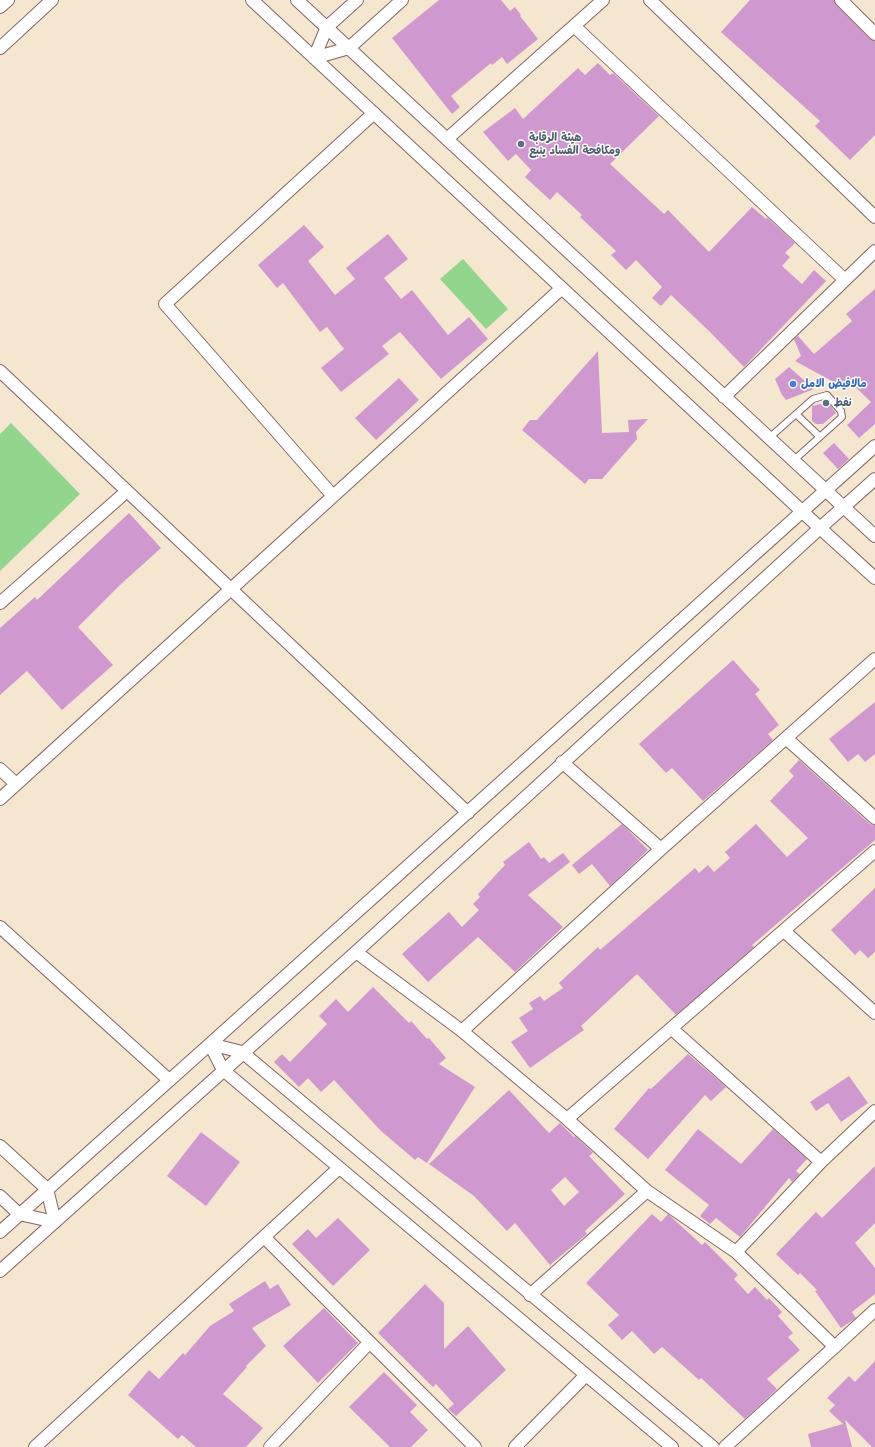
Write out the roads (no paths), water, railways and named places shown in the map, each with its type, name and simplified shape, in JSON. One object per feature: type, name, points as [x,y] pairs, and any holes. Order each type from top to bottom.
[{"type":"street","points":[[0,7],[8,0]]},
{"type":"street","points":[[0,48],[52,0]]},
{"type":"street","points":[[252,0],[802,512],[875,578]]},
{"type":"street","points":[[297,0],[875,536]]},
{"type":"street","points":[[314,58],[327,27],[358,0]]},
{"type":"street","points":[[314,58],[349,48],[402,0]]},
{"type":"street","points":[[447,139],[603,0]]},
{"type":"street","points":[[650,0],[875,217]]},
{"type":"street","points":[[841,0],[875,34]]},
{"type":"street","points":[[574,26],[845,280]]},
{"type":"street","points":[[333,496],[165,304],[374,113]]},
{"type":"street","points":[[724,397],[875,251]]},
{"type":"street","points":[[0,799],[562,288]]},
{"type":"street","points":[[2,376],[127,491],[468,813]]},
{"type":"street","points":[[0,1232],[875,446]]},
{"type":"street","points":[[0,1271],[242,1052],[356,952],[562,762],[875,479]]},
{"type":"street","points":[[0,603],[127,491]]},
{"type":"street","points":[[462,1031],[662,849],[875,659]]},
{"type":"street","points":[[787,739],[875,818]]},
{"type":"street","points":[[562,762],[662,849]]},
{"type":"street","points":[[0,769],[16,784]]},
{"type":"street","points":[[567,1119],[875,851]]},
{"type":"street","points":[[0,927],[169,1080]]},
{"type":"street","points":[[784,931],[875,1013]]},
{"type":"street","points":[[356,952],[462,1031],[567,1119],[647,1191],[736,1252],[835,1347]]},
{"type":"street","points":[[672,1029],[821,1162]]},
{"type":"street","points":[[210,1044],[242,1052],[713,1447]]},
{"type":"street","points":[[210,1044],[223,1070],[672,1447]]},
{"type":"street","points":[[736,1252],[821,1162],[875,1111]]},
{"type":"street","points":[[0,1146],[47,1189],[55,1222]]},
{"type":"street","points":[[35,1447],[340,1168]]},
{"type":"street","points":[[530,1294],[647,1191]]},
{"type":"street","points":[[0,1196],[19,1214],[55,1222]]},
{"type":"street","points":[[265,1238],[475,1447]]},
{"type":"street","points":[[725,1447],[875,1310]]},
{"type":"street","points":[[270,1447],[369,1343]]},
{"type":"street","points":[[515,1447],[586,1375]]},
{"type":"lane","points":[[769,438],[812,399],[827,395],[842,411],[842,417],[793,461]]},
{"type":"lane","points":[[796,414],[820,437]]},
{"type":"place","name":"هيئة الرقابة ومكافحة الفساد ينبع","points":[[521,144]]},
{"type":"place","name":"مالافيض الامل","points":[[793,384]]},
{"type":"place","name":"نفط","points":[[826,403]]}]
